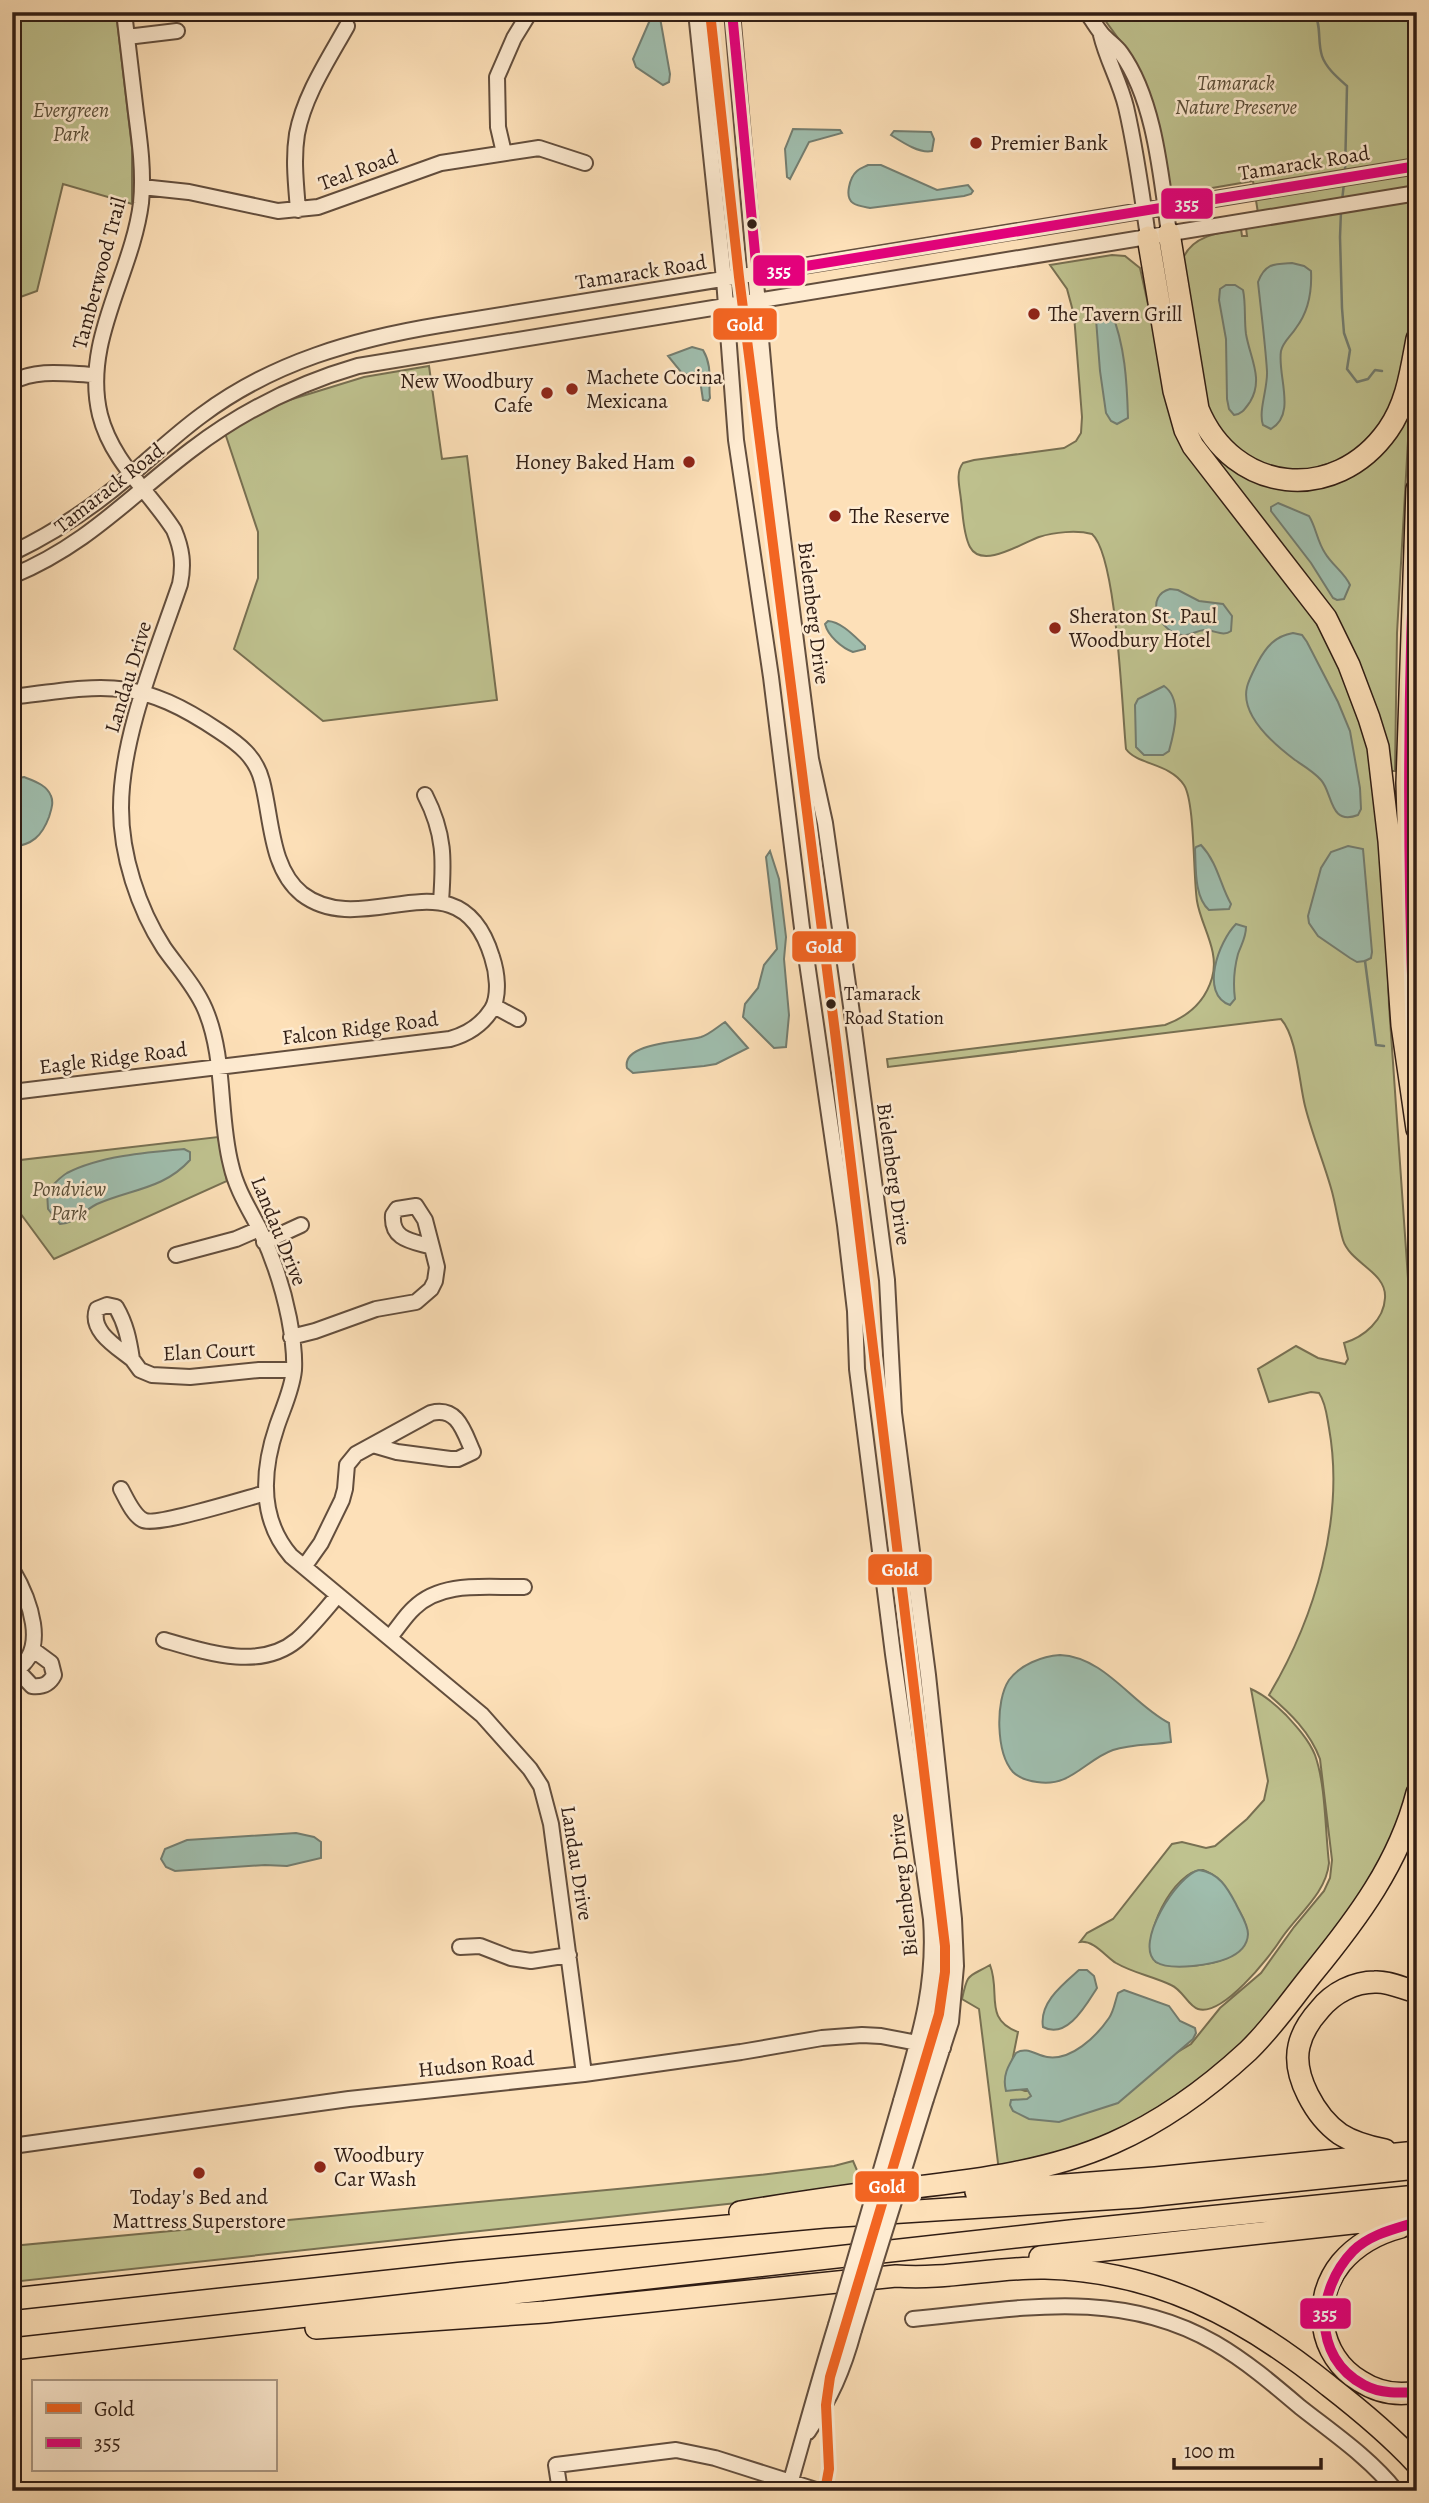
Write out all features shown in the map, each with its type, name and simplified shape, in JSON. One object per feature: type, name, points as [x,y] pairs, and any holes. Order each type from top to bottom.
[{"type":"highway","points":[[1158,235],[1198,409],[1210,432],[1221,445],[1242,463],[1266,476],[1293,480],[1318,478],[1343,470],[1366,456],[1387,432],[1403,405],[1417,339]]},
{"type":"highway","points":[[1158,235],[1174,391],[1185,430],[1193,446],[1325,618],[1349,665],[1378,747],[1389,841],[1402,1025],[1417,1129]]},
{"type":"highway","points":[[1417,489],[1407,783],[1407,858],[1417,1107]]},
{"type":"highway","points":[[530,2244],[761,2208],[994,2176],[1052,2165],[1113,2143],[1160,2119],[1213,2081],[1271,2027],[1351,1927],[1394,1856],[1417,1793]]},
{"type":"highway","points":[[1416,2157],[1369,2146],[1344,2136],[1329,2125],[1313,2105],[1304,2087],[1298,2051],[1304,2031],[1313,2017],[1326,2001],[1343,1990],[1377,1981],[1417,1992]]},
{"type":"highway","points":[[761,2208],[1416,2157]]},
{"type":"highway","points":[[12,2299],[530,2244],[824,2217],[1137,2197],[1416,2157]]},
{"type":"highway","points":[[12,2348],[1070,2231],[1417,2196]]},
{"type":"highway","points":[[198,2327],[287,2330],[676,2300],[896,2276],[913,2271],[1417,2216]]},
{"type":"highway","points":[[1417,2222],[1378,2234],[1356,2248],[1341,2263],[1325,2291],[1322,2323],[1330,2349],[1353,2377],[1382,2392],[1417,2392]]},
{"type":"highway","points":[[896,2276],[916,2278],[1017,2268],[1066,2269],[1130,2279],[1176,2293],[1235,2320],[1293,2357],[1361,2412],[1417,2463]]},
{"type":"street","name":"Tamberwood Trail","points":[[124,12],[141,156],[142,187],[132,243],[101,336],[96,375],[101,416],[108,437],[130,475],[143,491]]},
{"type":"street","points":[[504,153],[498,127],[498,77],[514,38],[530,12]]},
{"type":"street","name":"Bielenberg Drive","points":[[696,12],[724,279],[736,440],[845,1225],[855,1311],[857,1369],[930,1908],[933,1962],[931,1985],[918,2042],[808,2413],[804,2439]]},
{"type":"street","name":"Bielenberg Drive","points":[[732,12],[769,429],[811,759],[833,877],[885,1268],[894,1413],[928,1675],[956,1942],[956,1991],[951,2022],[842,2371],[826,2405],[804,2439]]},
{"type":"street","points":[[1086,12],[1101,34],[1120,51],[1134,74],[1144,99],[1165,207],[1158,235]]},
{"type":"street","points":[[298,210],[295,160],[298,132],[305,107],[347,26]]},
{"type":"street","points":[[127,37],[177,31]]},
{"type":"street","points":[[1101,34],[1126,108],[1144,211],[1158,235]]},
{"type":"street","name":"Teal Road","points":[[142,187],[189,192],[278,211],[298,210],[318,207],[441,163],[539,148],[585,163]]},
{"type":"street","name":"Tamarack Road","points":[[12,553],[68,522],[228,397],[269,374],[331,349],[405,331],[1417,166]]},
{"type":"street","name":"Tamarack Road","points":[[12,576],[82,539],[192,449],[237,417],[274,397],[335,373],[395,359],[1417,193]]},
{"type":"street","points":[[12,382],[45,372],[96,375]]},
{"type":"street","name":"Landau Drive","points":[[143,491],[174,530],[180,543],[183,564],[180,584],[127,749],[121,810],[128,862],[152,925],[163,946],[193,987],[205,1011],[218,1066],[230,1165],[242,1198],[262,1235],[282,1292],[294,1370],[290,1391],[272,1444],[266,1493],[267,1507],[274,1532],[281,1544],[304,1567],[482,1715],[519,1754],[541,1786],[551,1824],[584,2074]]},
{"type":"street","points":[[12,697],[99,687],[144,692],[191,713],[238,744],[259,770],[282,869],[289,880],[310,899],[337,909],[441,902],[464,912],[485,937],[496,971],[494,1006],[518,1019]]},
{"type":"street","points":[[425,795],[435,814],[443,840],[441,902]]},
{"type":"street","name":"Falcon Ridge Road","points":[[218,1066],[450,1039],[464,1035],[476,1027],[494,1006]]},
{"type":"street","name":"Eagle Ridge Road","points":[[12,1092],[218,1066]]},
{"type":"street","points":[[176,1255],[301,1225]]},
{"type":"street","points":[[291,1337],[376,1310],[416,1302],[432,1289],[435,1282],[437,1267],[432,1247]]},
{"type":"street","name":"Elan Court","points":[[132,1359],[140,1370],[152,1375],[190,1377],[259,1370],[294,1370]]},
{"type":"street","points":[[304,1567],[321,1544],[342,1500],[347,1465],[356,1454],[373,1445],[439,1411],[453,1414],[474,1452],[458,1459],[450,1459],[397,1452],[373,1445]]},
{"type":"street","points":[[121,1489],[135,1513],[149,1522],[266,1493]]},
{"type":"street","points":[[12,1569],[27,1601],[34,1640],[32,1649],[14,1671],[32,1686],[46,1685],[54,1675],[51,1663],[32,1649]]},
{"type":"street","points":[[390,1637],[415,1606],[433,1594],[454,1588],[524,1587]]},
{"type":"street","points":[[164,1640],[214,1653],[241,1657],[263,1656],[295,1642],[338,1595]]},
{"type":"street","points":[[460,1947],[480,1946],[511,1958],[531,1961],[569,1955]]},
{"type":"street","name":"Hudson Road","points":[[12,2146],[349,2099],[584,2074],[844,2036],[881,2036],[943,2048]]},
{"type":"street","points":[[913,2319],[1072,2305],[1123,2310],[1169,2323],[1212,2342],[1237,2357],[1367,2461],[1396,2491]]},
{"type":"street","points":[[789,2487],[804,2439]]},
{"type":"street","points":[[560,2491],[556,2465],[676,2450],[715,2458],[789,2487],[818,2491]]},
{"type":"green space","name":"Evergreen Park","points":[[12,12],[116,12],[132,148],[132,204],[63,184],[37,291],[12,300]]},
{"type":"green space","name":"Tamarack Nature Preserve","points":[[1099,12],[1417,12],[1417,279],[1408,355],[1386,418],[1350,457],[1299,473],[1250,462],[1210,423],[1183,259],[1192,245],[1207,236],[1241,229],[1242,236],[1247,236],[1246,228],[1260,226],[1253,181],[1183,193],[1168,185],[1123,45]]},
{"type":"green space","points":[[1112,255],[1125,256],[1140,268],[1171,408],[1328,641],[1362,724],[1373,769],[1386,925],[1389,1005],[1417,1408],[1417,1765],[1411,1787],[1373,1881],[1234,2056],[1127,2132],[999,2171],[979,2009],[962,1999],[970,1976],[990,1965],[1000,2020],[1018,2032],[1012,2062],[1017,2088],[1025,2091],[1067,2090],[1174,2054],[1191,2044],[1220,2008],[1261,1973],[1324,1891],[1330,1878],[1332,1860],[1320,1759],[1305,1732],[1269,1695],[1300,1633],[1322,1566],[1333,1497],[1329,1428],[1325,1406],[1319,1393],[1311,1392],[1269,1402],[1258,1369],[1296,1346],[1318,1358],[1345,1364],[1348,1359],[1344,1343],[1359,1337],[1372,1326],[1381,1313],[1385,1298],[1380,1281],[1353,1255],[1343,1240],[1331,1188],[1305,1106],[1291,1037],[1281,1019],[888,1067],[887,1059],[1165,1025],[1181,1018],[1200,1001],[1212,978],[1214,958],[1197,901],[1188,794],[1184,785],[1171,772],[1138,758],[1126,749],[1113,601],[1100,548],[1092,534],[1065,532],[1039,537],[1003,552],[984,556],[970,547],[964,524],[959,481],[959,471],[963,463],[1064,448],[1076,441],[1081,433],[1074,315],[1067,289],[1050,265]]},
{"type":"green space","points":[[429,366],[442,459],[467,456],[497,700],[323,721],[234,649],[258,578],[258,532],[225,433],[273,405],[364,377]]},
{"type":"green space","points":[[1410,406],[1397,633],[1395,771],[1390,771],[1366,693],[1200,439],[1212,450],[1312,485]]},
{"type":"green space","name":"Pondview Park","points":[[218,1137],[227,1181],[54,1259],[12,1202],[12,1161]]},
{"type":"green space","points":[[1251,1689],[1270,1700],[1286,1715],[1306,1739],[1315,1755],[1323,1794],[1329,1863],[1322,1885],[1310,1904],[1266,1959],[1232,1995],[1208,2009],[1198,2009],[1175,1987],[1122,1966],[1090,1943],[1080,1942],[1087,1933],[1113,1919],[1172,1844],[1182,1842],[1206,1848],[1215,1846],[1247,1819],[1264,1800],[1268,1781]],"holes":[[[1203,1870],[1224,1885],[1242,1917],[1247,1930],[1243,1945],[1235,1954],[1209,1964],[1179,1966],[1156,1962],[1152,1952],[1152,1938],[1162,1907],[1181,1881],[1192,1873]]]},
{"type":"green space","points":[[853,2161],[865,2189],[12,2282],[12,2246],[759,2175],[834,2166]]},
{"type":"shaded area","points":[[659,12],[670,74],[669,82],[663,85],[636,67],[633,59],[653,13]]},
{"type":"shaded area","points":[[793,129],[840,130],[842,133],[809,142],[790,179],[787,177],[785,149]]},
{"type":"shaded area","points":[[894,131],[931,132],[934,139],[932,151],[922,151],[906,144],[891,135]]},
{"type":"shaded area","points":[[868,165],[881,165],[937,190],[968,185],[973,191],[964,196],[870,208],[861,206],[850,200],[849,187],[854,174]]},
{"type":"shaded area","points":[[1292,263],[1311,271],[1310,293],[1304,315],[1281,351],[1285,404],[1279,422],[1271,429],[1263,425],[1262,419],[1267,371],[1258,282],[1267,268]]},
{"type":"shaded area","points":[[1226,285],[1235,285],[1243,290],[1246,334],[1256,377],[1250,402],[1245,409],[1234,415],[1229,409],[1227,399],[1226,339],[1219,300],[1220,289]]},
{"type":"shaded area","points":[[1101,311],[1111,311],[1119,337],[1126,377],[1128,418],[1117,424],[1111,421],[1106,413],[1100,371],[1096,319]]},
{"type":"shaded area","points":[[692,347],[703,350],[708,362],[708,401],[703,400],[700,380],[681,372],[668,356]]},
{"type":"shaded area","points":[[1278,503],[1309,516],[1325,553],[1350,585],[1344,599],[1333,598],[1311,563],[1271,511],[1271,507]]},
{"type":"shaded area","points":[[1170,589],[1178,590],[1199,601],[1223,604],[1232,616],[1231,631],[1222,633],[1204,630],[1184,635],[1170,631],[1160,619],[1156,605],[1162,593]]},
{"type":"shaded area","points":[[828,621],[848,630],[865,649],[853,652],[840,645],[825,624]]},
{"type":"shaded area","points":[[1293,633],[1302,635],[1307,642],[1350,731],[1360,788],[1361,809],[1358,815],[1342,816],[1337,812],[1321,780],[1269,738],[1249,709],[1247,687],[1261,657],[1276,640]]},
{"type":"shaded area","points":[[1164,686],[1174,699],[1176,717],[1169,751],[1163,755],[1144,755],[1136,747],[1135,705],[1138,699]]},
{"type":"shaded area","points":[[24,777],[40,784],[49,792],[52,806],[46,824],[39,834],[31,842],[12,847],[12,779]]},
{"type":"shaded area","points":[[1201,845],[1215,867],[1231,904],[1229,909],[1209,910],[1201,898],[1195,849]]},
{"type":"shaded area","points":[[1348,846],[1363,849],[1372,952],[1371,958],[1357,962],[1318,936],[1309,923],[1308,916],[1321,868],[1331,852]]},
{"type":"shaded area","points":[[770,851],[779,879],[786,937],[784,959],[789,1015],[786,1047],[774,1048],[743,1017],[745,1004],[758,988],[764,965],[777,949],[766,857]]},
{"type":"shaded area","points":[[1236,924],[1246,927],[1246,931],[1236,965],[1235,999],[1230,1005],[1221,999],[1215,990],[1214,979],[1218,954]]},
{"type":"shaded area","points":[[725,1022],[748,1048],[716,1064],[704,1066],[633,1073],[627,1068],[628,1059],[643,1048],[701,1037]]},
{"type":"shaded area","points":[[184,1149],[190,1152],[190,1160],[180,1170],[158,1183],[97,1204],[72,1221],[60,1224],[48,1209],[47,1191],[64,1175],[80,1167],[124,1156]]},
{"type":"shaded area","points":[[1060,1655],[1076,1658],[1105,1672],[1143,1705],[1169,1723],[1171,1742],[1113,1750],[1059,1781],[1034,1782],[1015,1774],[1003,1753],[999,1727],[1004,1689],[1009,1680],[1025,1666],[1039,1659]]},
{"type":"shaded area","points":[[296,1833],[314,1837],[321,1842],[321,1858],[287,1866],[175,1871],[166,1867],[161,1859],[165,1849],[187,1840]]},
{"type":"shaded area","points":[[1199,1870],[1212,1874],[1229,1892],[1247,1926],[1246,1942],[1235,1955],[1218,1962],[1184,1967],[1160,1964],[1150,1953],[1154,1927],[1180,1884]]},
{"type":"shaded area","points":[[1079,1970],[1087,1970],[1094,1976],[1097,1988],[1068,2025],[1052,2030],[1043,2027],[1048,2002]]},
{"type":"shaded area","points":[[1124,1990],[1169,2006],[1180,2021],[1195,2028],[1193,2039],[1118,2103],[1059,2122],[1029,2119],[1013,2111],[1011,2100],[1027,2099],[1031,2096],[1027,2089],[1006,2091],[1005,2076],[1016,2053],[1027,2051],[1056,2057],[1074,2051],[1090,2040],[1104,2025],[1112,2012],[1118,1993]]},
{"type":"waterway","points":[[1314,12],[1324,60],[1347,86],[1345,173]]},
{"type":"waterway","points":[[1342,201],[1344,183]]},
{"type":"waterway","points":[[1341,211],[1342,308],[1344,333],[1350,350],[1347,369],[1357,382],[1368,379],[1375,370],[1382,371]]},
{"type":"waterway","points":[[1365,961],[1376,1045],[1384,1046]]},
{"type":"transit line","name":"Gold","points":[[710,12],[739,277],[837,1048],[945,1946],[945,1972],[939,2014],[830,2377],[826,2405],[829,2469],[825,2491]]},
{"type":"transit line","name":"355","points":[[732,12],[757,274],[1417,166]]},
{"type":"transit line","name":"355","points":[[1417,494],[1409,798],[1417,1102]]},
{"type":"transit line","name":"355","points":[[1417,2222],[1375,2236],[1353,2251],[1332,2284],[1326,2303],[1325,2322],[1327,2340],[1335,2358],[1347,2373],[1377,2390],[1417,2392]]},
{"type":"place","name":"Premier Bank","points":[[976,143]]},
{"type":"place","name":"The Tavern Grill","points":[[1034,314]]},
{"type":"place","name":"Machete Cocina Mexicana","points":[[572,389]]},
{"type":"place","name":"New Woodbury Cafe","points":[[547,393]]},
{"type":"place","name":"Honey Baked Ham","points":[[689,462]]},
{"type":"place","name":"The Reserve","points":[[835,516]]},
{"type":"place","name":"Sheraton St. Paul Woodbury Hotel","points":[[1055,628]]},
{"type":"place","name":"Tamarack Road Station","points":[[831,1004]]},
{"type":"place","name":"Woodbury Car Wash","points":[[320,2167]]},
{"type":"place","name":"Today's Bed and Mattress Superstore","points":[[199,2173]]}]
